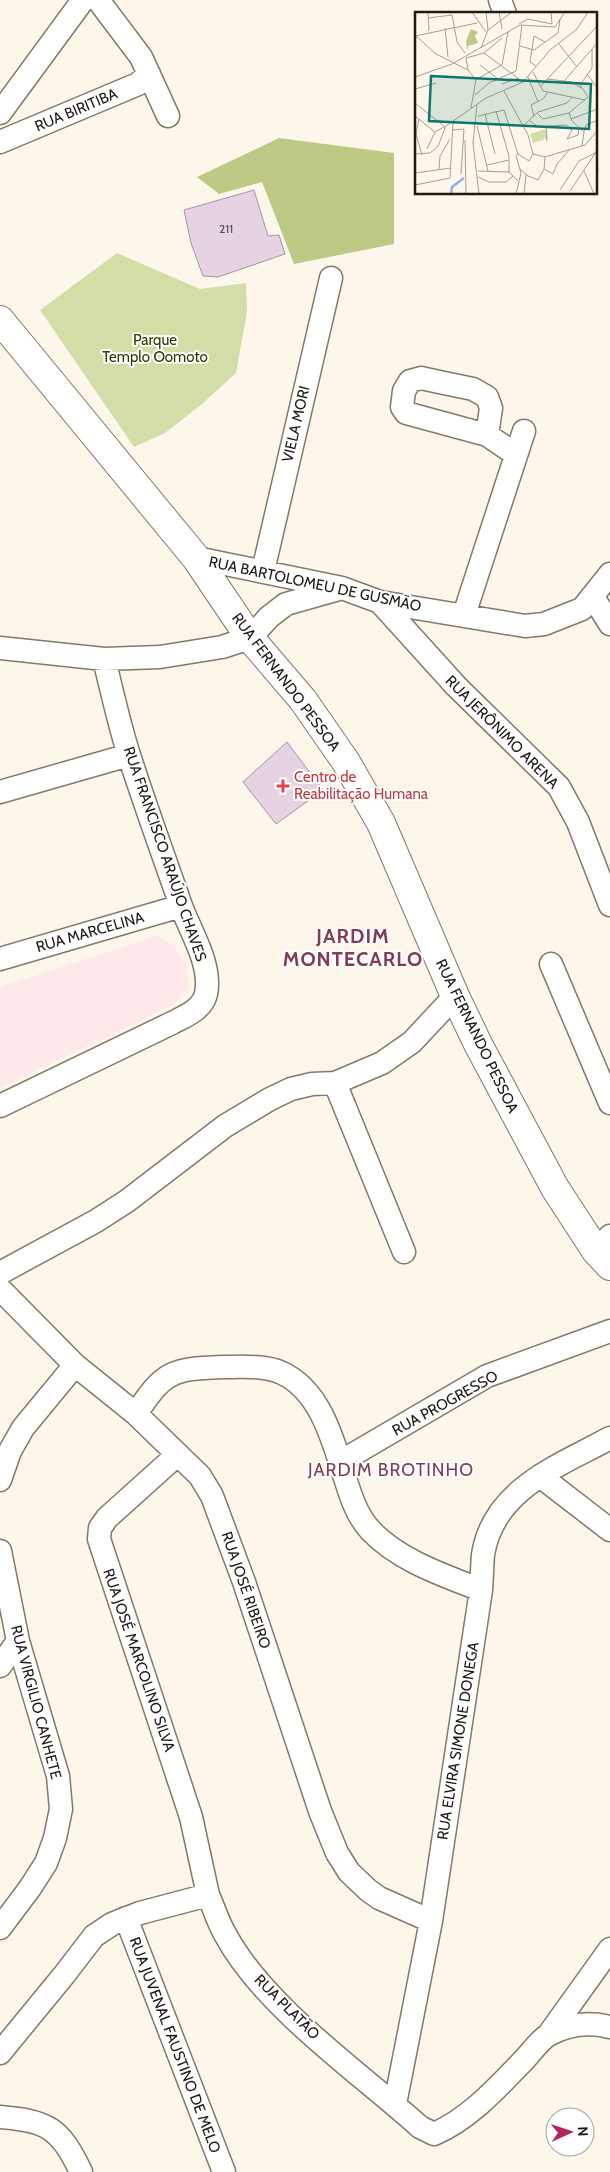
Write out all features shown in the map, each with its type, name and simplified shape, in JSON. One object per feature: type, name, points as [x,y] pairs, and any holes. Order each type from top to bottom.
[{"type":"main road","name":"RUA FERNANDO PESSOA","points":[[2,325],[196,558],[250,638],[303,700],[346,762],[381,823],[455,996],[478,1044],[556,1188],[605,1251]]},
{"type":"street","points":[[0,113],[83,0]]},
{"type":"street","points":[[98,0],[141,56],[168,116]]},
{"type":"street","name":"RUA BIRITIBA","points":[[0,142],[138,84],[149,74]]},
{"type":"street","name":"VIELA MORI","points":[[263,571],[331,278]]},
{"type":"street","points":[[464,615],[524,431]]},
{"type":"street","points":[[488,434],[515,454]]},
{"type":"street","name":"RUA BARTOLOMEU DE GUSMÃO","points":[[196,558],[342,588],[380,602],[525,626],[544,624],[582,609],[610,574]]},
{"type":"street","points":[[0,648],[104,659],[160,657],[222,647],[250,638],[269,617],[286,604],[342,588]]},
{"type":"street","points":[[593,597],[610,624]]},
{"type":"street","name":"RUA JERÔNIMO ARENA","points":[[380,602],[456,686],[559,787],[578,822],[610,905]]},
{"type":"street","name":"RUA FRANCISCO ARAÚJO CHAVES","points":[[0,1106],[172,1023],[192,1012],[202,1003],[206,993],[207,979],[202,954],[181,906],[129,755],[104,659]]},
{"type":"street","points":[[0,792],[129,755]]},
{"type":"street","name":"RUA MARCELINA","points":[[0,959],[181,906]]},
{"type":"street","points":[[551,964],[610,1103]]},
{"type":"street","points":[[0,1273],[96,1221],[127,1201],[225,1126],[270,1099],[291,1089],[312,1084],[335,1083],[382,1063],[412,1042],[455,996]]},
{"type":"street","points":[[335,1083],[404,1252]]},
{"type":"street","name":"RUA JOSÉ RIBEIRO","points":[[0,1289],[76,1365],[136,1414],[200,1476],[212,1496],[244,1582],[320,1811],[336,1853],[349,1872],[379,1898],[431,1921]]},
{"type":"street","name":"RUA PROGRESSO","points":[[340,1462],[487,1376],[610,1331]]},
{"type":"street","points":[[0,1480],[10,1451],[23,1428],[76,1365]]},
{"type":"street","points":[[136,1414],[150,1392],[163,1379],[176,1371],[227,1367],[261,1368],[282,1373],[299,1383],[314,1402],[327,1426],[354,1506],[372,1533],[419,1565],[481,1590]]},
{"type":"street","name":"RUA ELVIRA SIMONE DONEGA","points":[[395,2104],[431,1921],[481,1590],[483,1554],[490,1530],[502,1508],[515,1493],[540,1476],[610,1438]]},
{"type":"street","name":"RUA JOSÉ MARCOLINO SILVA","points":[[178,1454],[107,1518],[100,1528],[99,1539],[191,1816],[208,1895]]},
{"type":"street","points":[[540,1476],[610,1530]]},
{"type":"street","name":"RUA VIRGILIO CANHETE","points":[[0,1551],[4,1586],[18,1641],[58,1776],[61,1809],[55,1838],[46,1863],[0,1928]]},
{"type":"street","points":[[0,1666],[18,1641]]},
{"type":"street","points":[[0,2053],[8,2035],[94,1936],[112,1924],[126,1918],[208,1895]]},
{"type":"street","name":"RUA PLATÃO","points":[[208,1895],[225,1935],[253,1975],[286,2011],[427,2131],[434,2134],[446,2129],[471,2111],[549,2034],[574,2026],[594,2024],[610,2027]]},
{"type":"street","name":"RUA JUVENAL FAUSTINO DE MELO","points":[[126,1918],[224,2172]]},
{"type":"street","points":[[549,2034],[610,1948]]},
{"type":"street","points":[[0,2117],[27,2119],[56,2132],[70,2149],[80,2172]]},
{"type":"shaded area","points":[[159,935],[176,949],[186,965],[189,988],[174,1004],[0,1089],[0,987]]},
{"type":"green space","points":[[279,138],[394,153],[394,244],[294,264],[262,182],[219,194],[197,177]]},
{"type":"green space","name":"Parque Templo Oomoto","points":[[117,253],[200,289],[246,283],[247,312],[236,373],[203,403],[165,433],[134,447],[40,310]]},
{"type":"building","points":[[254,190],[268,236],[279,235],[285,254],[218,277],[203,276],[191,243],[184,210]]},
{"type":"building","name":"Centro de Reabilitação Humana","points":[[287,742],[323,790],[276,824],[243,782]]},
{"type":"place","name":"Centro de Reabilitação Humana","points":[[283,786]]},
{"type":"district","name":"JARDIM MONTECARLO","points":[[353,948]]},
{"type":"district","name":"JARDIM BROTINHO","points":[[391,1470]]}]
